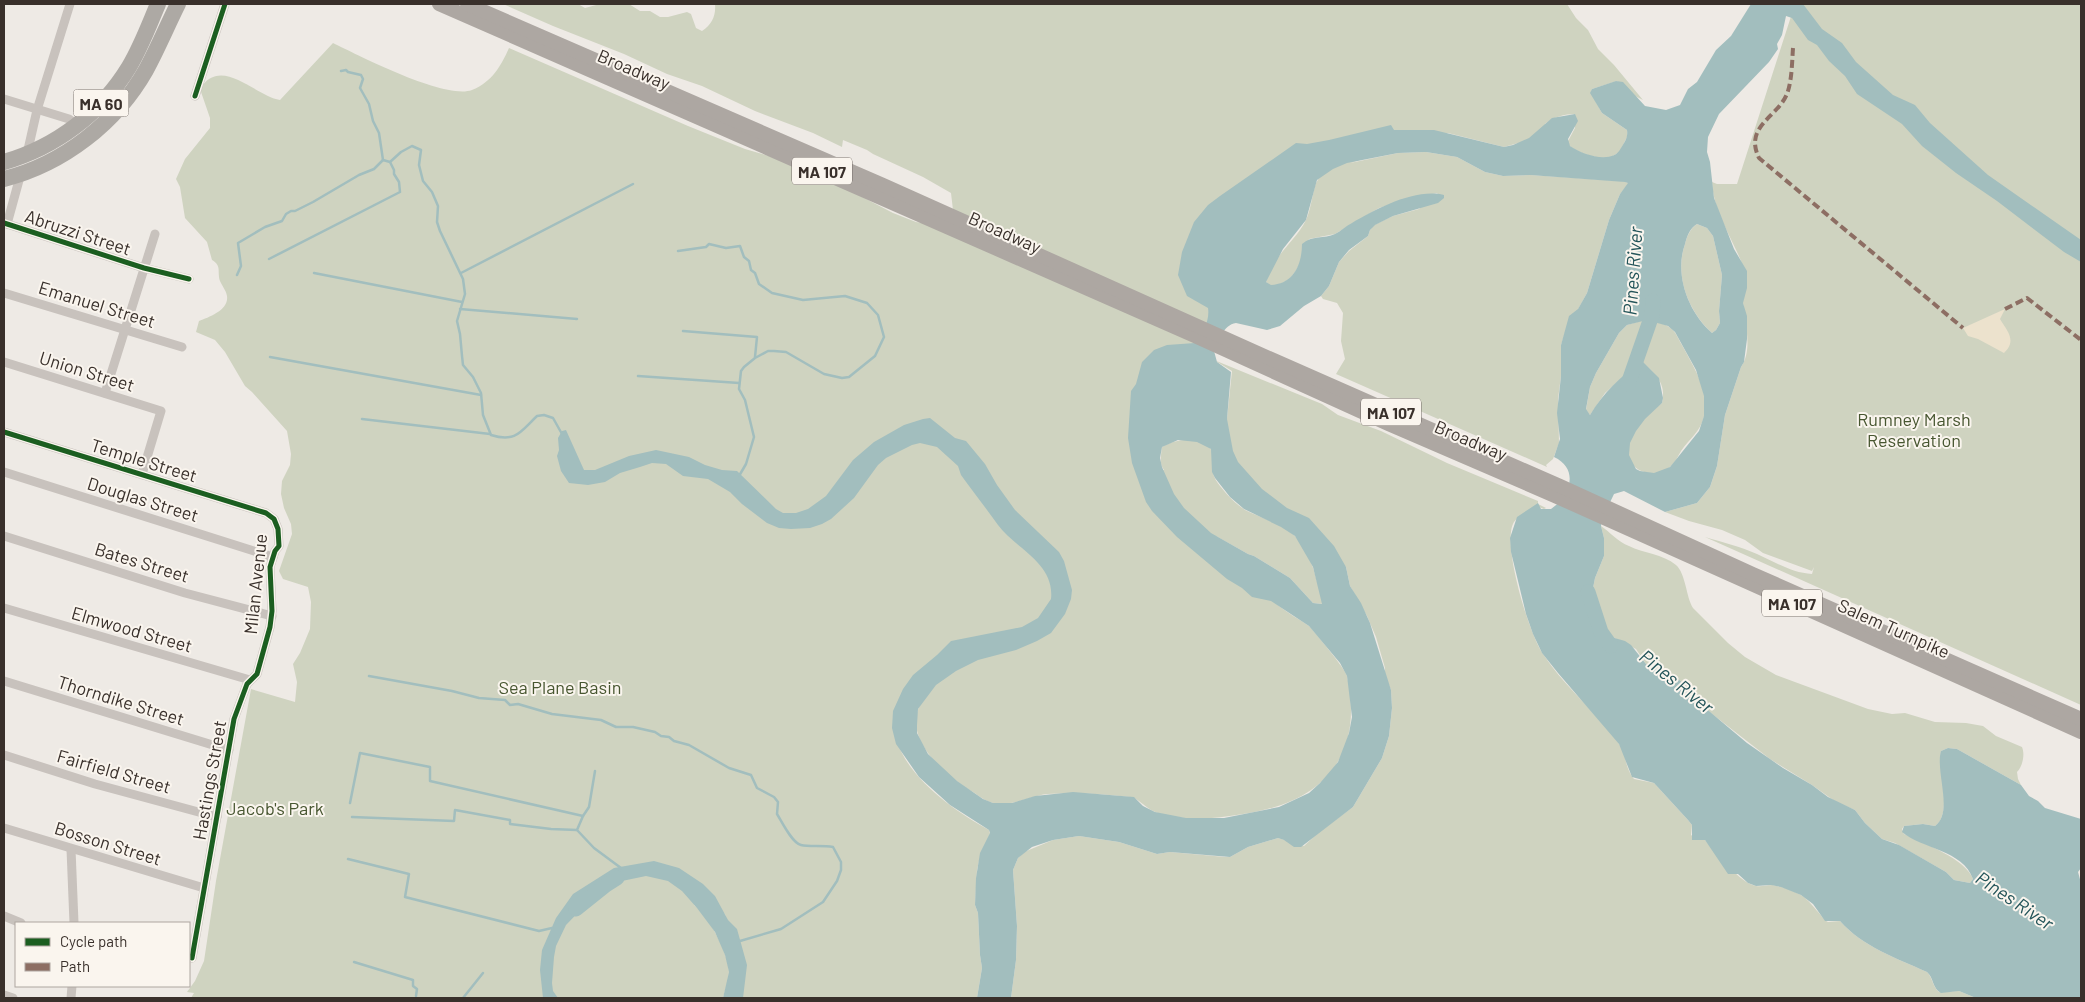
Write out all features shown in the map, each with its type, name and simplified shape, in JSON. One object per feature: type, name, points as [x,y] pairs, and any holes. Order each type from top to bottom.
[{"type":"highway","name":"MA 60","points":[[4,162],[53,141],[77,125],[104,101],[121,79],[140,46],[158,4]]},
{"type":"highway","name":"MA 60","points":[[4,179],[49,162],[76,146],[116,112],[146,70],[178,4]]},
{"type":"main road","name":"Broadway","points":[[440,4],[1198,331]]},
{"type":"main road","name":"Broadway","points":[[467,4],[1221,342],[1278,362],[1557,491]]},
{"type":"main road","name":"Salem Turnpike","points":[[1557,491],[2081,732]]},
{"type":"main road","name":"Salem Turnpike","points":[[1609,514],[1754,574],[2081,719]]},
{"type":"street","points":[[26,154],[70,4]]},
{"type":"street","points":[[195,96],[225,4]]},
{"type":"street","points":[[4,99],[69,119],[77,125]]},
{"type":"street","points":[[5,223],[21,173]]},
{"type":"street","name":"Abruzzi Street","points":[[5,223],[144,268],[189,279]]},
{"type":"street","points":[[105,393],[155,234]]},
{"type":"street","name":"Emanuel Street","points":[[4,293],[182,347]]},
{"type":"street","name":"Union Street","points":[[4,362],[161,411],[142,474]]},
{"type":"street","name":"Temple Street","points":[[4,432],[266,512],[274,519]]},
{"type":"street","name":"Douglas Street","points":[[4,472],[274,557]]},
{"type":"street","name":"Milan Avenue","points":[[250,680],[256,674],[272,616],[270,567],[279,546],[278,529],[274,519]]},
{"type":"street","name":"Bates Street","points":[[4,536],[185,592],[272,616]]},
{"type":"street","name":"Elmwood Street","points":[[4,608],[250,680]]},
{"type":"street","name":"Hastings Street","points":[[190,957],[192,958],[238,704],[250,680]]},
{"type":"street","name":"Thorndike Street","points":[[4,682],[229,750]]},
{"type":"street","name":"Fairfield Street","points":[[4,755],[95,784],[217,817]]},
{"type":"street","name":"Bosson Street","points":[[4,828],[204,888]]},
{"type":"street","points":[[71,849],[75,922]]},
{"type":"street","points":[[4,916],[19,922]]},
{"type":"street","points":[[4,995],[13,998]]},
{"type":"green space","points":[[503,4],[578,4],[585,8],[600,4],[629,4],[640,11],[650,11],[660,17],[687,12],[691,14],[696,28],[702,31],[713,19],[715,4],[1567,4],[1576,18],[1588,30],[1598,49],[1643,100],[1631,94],[1617,81],[1592,89],[1591,93],[1602,113],[1627,130],[1627,137],[1618,153],[1608,158],[1601,158],[1590,156],[1570,146],[1567,143],[1575,128],[1575,114],[1571,114],[1555,118],[1545,124],[1545,147],[1522,142],[1504,147],[1448,133],[1350,163],[1398,153],[1426,152],[1457,157],[1485,172],[1503,176],[1530,175],[1629,183],[1620,194],[1609,220],[1587,293],[1565,333],[1561,345],[1561,376],[1558,399],[1559,443],[1553,459],[1546,465],[1547,467],[1336,374],[1345,359],[1341,341],[1343,313],[1337,303],[1323,299],[1321,296],[1329,286],[1339,262],[1349,251],[1368,236],[1374,225],[1393,216],[1419,209],[1438,193],[1410,198],[1379,208],[1335,234],[1309,239],[1297,269],[1292,276],[1287,281],[1271,286],[1266,282],[1269,272],[1306,220],[1319,178],[1299,184],[1204,357],[1159,373],[1155,470],[1164,470],[1161,462],[1162,447],[1167,444],[1192,440],[1204,444],[1212,452],[1214,477],[1226,493],[1245,510],[1291,532],[1308,556],[1315,573],[1323,604],[1313,603],[1290,578],[1216,536],[1276,604],[1309,626],[1336,659],[1347,676],[1351,705],[1349,731],[1343,753],[1331,772],[1315,787],[1295,799],[1271,808],[1243,814],[1191,819],[1160,814],[1147,808],[1133,797],[1099,794],[1047,794],[1007,804],[993,803],[982,798],[951,777],[930,756],[922,744],[917,731],[916,718],[920,705],[893,716],[895,735],[902,752],[912,769],[925,784],[957,810],[989,830],[990,834],[977,870],[975,905],[978,913],[982,968],[977,998],[740,998],[725,914],[694,905],[706,917],[728,963],[728,981],[723,998],[191,998],[194,993],[187,992],[195,981],[204,961],[216,881],[251,689],[295,702],[297,682],[293,664],[310,629],[311,602],[308,587],[283,579],[279,571],[292,534],[291,524],[284,508],[281,494],[282,481],[290,465],[291,454],[287,431],[245,386],[225,352],[215,340],[196,332],[199,321],[222,309],[227,301],[227,296],[220,281],[218,267],[212,260],[207,242],[185,218],[180,187],[176,179],[185,159],[210,128],[210,118],[200,89],[208,80],[218,76],[228,76],[280,100],[333,43],[423,83],[443,89],[472,90],[490,78],[503,61],[509,48],[688,126],[745,149],[776,158],[916,222],[922,223],[953,210],[951,193],[867,150],[843,140],[842,147],[813,133],[755,111],[702,86],[667,74],[624,54]]},
{"type":"green space","name":"Rumney Marsh Reservation","points":[[1795,4],[2081,4],[2081,705],[1705,537],[1751,551],[1798,572],[1812,574],[1814,567],[1812,571],[1763,553],[1745,540],[1722,530],[1665,512],[1697,503],[1710,487],[1717,466],[1725,415],[1747,353],[1742,265],[1719,213],[1712,182],[1717,184],[1737,184]]},
{"type":"green space","points":[[1697,224],[1707,228],[1713,236],[1722,275],[1720,323],[1712,333],[1696,314],[1685,292],[1682,280],[1682,256],[1685,244],[1692,228]]},
{"type":"green space","points":[[1644,320],[1661,323],[1669,327],[1677,335],[1703,388],[1705,398],[1704,417],[1700,427],[1672,465],[1664,471],[1657,473],[1643,472],[1632,463],[1629,457],[1629,442],[1632,436],[1646,417],[1662,403],[1663,396],[1659,379],[1641,361],[1605,393],[1590,415],[1586,410],[1590,387],[1596,373],[1619,333],[1627,325]]},
{"type":"green space","points":[[1214,360],[1322,404],[1338,415],[1381,431],[1447,463],[1538,501],[1538,504],[1546,508],[1536,506],[1521,515],[1514,522],[1511,533],[1514,567],[1524,609],[1537,643],[1550,665],[1616,739],[1634,779],[1654,783],[1692,825],[1691,835],[1699,840],[1705,840],[1728,866],[1750,884],[1756,886],[1772,885],[1801,895],[1828,922],[1840,921],[1869,945],[1927,972],[1939,992],[1959,991],[1976,998],[1011,998],[1016,960],[1017,926],[1013,870],[1018,858],[1024,852],[1053,840],[1079,836],[1119,842],[1157,854],[1170,852],[1230,857],[1248,847],[1278,838],[1304,846],[1319,832],[1353,807],[1382,758],[1389,736],[1392,708],[1391,690],[1385,675],[1385,668],[1376,637],[1367,616],[1350,586],[1346,567],[1238,472],[1226,428],[1232,371]]},
{"type":"green space","points":[[1601,526],[1625,544],[1665,558],[1676,565],[1682,574],[1693,608],[1745,657],[1776,675],[1868,709],[1892,714],[1905,713],[1935,722],[1966,723],[1983,726],[1996,736],[2022,747],[2023,760],[2017,772],[2021,785],[1957,749],[1948,748],[1941,751],[1944,802],[1940,820],[1935,826],[1923,824],[1904,826],[1902,829],[1904,834],[1943,852],[1962,865],[1973,879],[1970,883],[1954,880],[1946,872],[1895,843],[1882,839],[1865,823],[1855,810],[1836,802],[1770,759],[1707,710],[1697,701],[1684,684],[1646,664],[1636,649],[1601,631],[1594,622],[1592,593],[1595,578],[1604,556],[1604,538]]},
{"type":"sand","points":[[2005,309],[2000,319],[2011,340],[2008,349],[2004,353],[1978,339],[1968,336],[1963,328]]},
{"type":"water","points":[[1751,4],[1803,4],[1822,29],[1842,43],[1856,62],[1893,95],[1915,105],[1930,123],[1988,175],[2081,240],[2081,262],[2064,252],[1997,201],[1956,173],[1922,146],[1902,124],[1857,94],[1845,76],[1829,61],[1817,45],[1808,40],[1792,18],[1786,16],[1782,35],[1777,44],[1778,49],[1769,62],[1719,114],[1708,137],[1707,152],[1714,198],[1734,249],[1747,271],[1747,288],[1743,303],[1747,316],[1744,362],[1725,415],[1717,466],[1710,487],[1697,503],[1665,512],[1624,491],[1614,494],[1602,519],[1604,556],[1595,578],[1592,593],[1594,622],[1601,631],[1631,645],[1646,664],[1677,678],[1688,688],[1697,701],[1747,743],[1828,797],[1855,810],[1865,823],[1882,839],[1899,845],[1946,872],[1954,880],[1970,883],[1973,879],[1968,869],[1951,856],[1910,838],[1902,832],[1904,826],[1923,824],[1935,826],[1940,820],[1944,802],[1940,769],[1941,751],[1948,748],[1957,749],[2021,785],[2029,796],[2045,808],[2081,819],[2081,868],[2078,872],[2081,883],[2081,998],[1976,998],[1959,991],[1941,993],[1927,972],[1869,945],[1840,921],[1825,921],[1813,904],[1801,895],[1771,885],[1756,886],[1748,883],[1738,874],[1728,874],[1705,840],[1692,840],[1692,825],[1654,783],[1632,777],[1619,744],[1542,653],[1526,614],[1511,552],[1510,538],[1517,517],[1538,503],[1541,509],[1551,509],[1558,504],[1567,490],[1569,476],[1567,468],[1554,457],[1560,439],[1557,413],[1561,376],[1561,345],[1569,316],[1578,309],[1587,293],[1609,220],[1620,194],[1628,183],[1530,175],[1503,176],[1485,172],[1457,157],[1426,152],[1398,153],[1347,163],[1333,169],[1317,180],[1306,220],[1283,249],[1266,282],[1271,285],[1285,281],[1295,272],[1302,252],[1302,244],[1306,241],[1335,234],[1362,217],[1408,197],[1421,194],[1444,195],[1444,198],[1438,203],[1393,216],[1375,225],[1370,230],[1368,236],[1349,250],[1339,262],[1329,286],[1321,296],[1304,306],[1280,326],[1267,330],[1236,323],[1232,324],[1222,334],[1214,351],[1217,362],[1231,372],[1227,419],[1233,451],[1238,462],[1262,489],[1287,508],[1309,518],[1334,546],[1346,567],[1350,586],[1361,603],[1370,623],[1391,690],[1392,708],[1389,736],[1382,758],[1353,807],[1301,847],[1294,847],[1278,838],[1248,847],[1230,857],[1170,852],[1157,854],[1119,842],[1079,836],[1053,840],[1032,847],[1018,858],[1013,870],[1017,926],[1016,960],[1011,998],[977,998],[982,968],[978,913],[975,905],[976,878],[980,853],[990,833],[989,830],[950,805],[919,777],[896,744],[892,728],[893,711],[903,689],[913,675],[951,641],[1022,627],[1038,618],[1051,599],[1051,586],[1041,566],[998,525],[961,475],[958,466],[937,447],[920,443],[912,445],[886,458],[878,465],[854,498],[831,519],[810,528],[791,529],[779,528],[767,523],[730,492],[708,479],[683,476],[666,464],[652,463],[620,473],[605,482],[588,485],[569,483],[561,471],[557,456],[559,450],[558,438],[562,431],[566,430],[584,470],[595,470],[629,456],[656,450],[689,457],[705,465],[722,470],[737,471],[776,509],[783,513],[796,513],[808,509],[826,496],[853,460],[874,442],[904,425],[930,418],[955,438],[966,441],[985,464],[1015,510],[1059,552],[1064,561],[1072,590],[1071,599],[1065,614],[1051,633],[1016,650],[978,660],[956,671],[936,685],[918,709],[917,733],[928,754],[957,781],[983,799],[993,803],[1012,803],[1035,796],[1073,792],[1134,797],[1143,806],[1155,812],[1186,818],[1224,818],[1279,807],[1309,793],[1338,762],[1349,733],[1352,717],[1347,676],[1340,663],[1309,626],[1271,601],[1252,597],[1227,579],[1177,537],[1152,511],[1146,502],[1132,463],[1128,438],[1131,391],[1136,384],[1142,362],[1154,350],[1167,345],[1195,343],[1207,322],[1208,308],[1187,296],[1178,275],[1182,252],[1194,222],[1208,205],[1296,143],[1307,144],[1329,140],[1391,125],[1394,130],[1434,130],[1504,147],[1529,138],[1552,118],[1575,114],[1578,121],[1568,139],[1570,146],[1597,157],[1611,156],[1617,153],[1624,143],[1627,137],[1627,130],[1602,113],[1590,93],[1592,89],[1616,81],[1623,82],[1645,106],[1666,110],[1680,105],[1688,89],[1697,82],[1716,50],[1731,36]],"holes":[[[1697,224],[1707,228],[1713,236],[1722,275],[1720,323],[1712,333],[1703,324],[1690,304],[1682,280],[1681,268],[1685,244],[1689,233]],[[1647,320],[1668,326],[1675,332],[1696,370],[1704,396],[1704,416],[1699,431],[1670,467],[1654,473],[1636,469],[1629,455],[1630,443],[1636,431],[1645,419],[1662,403],[1663,398],[1659,378],[1642,361],[1613,385],[1590,415],[1586,409],[1590,387],[1596,373],[1619,333],[1627,325]],[[1178,440],[1197,442],[1211,449],[1212,472],[1230,497],[1244,509],[1295,536],[1313,567],[1322,604],[1313,603],[1290,578],[1211,533],[1184,508],[1174,494],[1162,467],[1160,458],[1162,447]]]},
{"type":"water","points":[[654,861],[679,868],[703,884],[715,896],[728,920],[737,929],[747,965],[743,998],[723,998],[729,972],[725,955],[715,932],[697,908],[682,891],[668,881],[646,876],[622,881],[600,890],[566,925],[556,946],[554,957],[552,983],[553,991],[558,998],[543,998],[540,970],[542,950],[556,918],[573,894],[614,868]]},
{"type":"waterway","points":[[269,259],[400,192],[399,182],[390,162],[383,160],[379,133],[373,121],[369,104],[360,88],[363,79],[361,75],[346,70],[341,71]]},
{"type":"waterway","points":[[390,162],[401,152],[412,146],[421,150],[419,165],[423,181],[432,192],[438,206],[437,222],[440,231],[463,279],[465,294],[457,321],[463,365],[473,377],[481,393],[483,415],[491,435],[506,438],[512,436],[522,431],[537,416],[544,415],[553,418],[562,434]]},
{"type":"waterway","points":[[237,275],[241,266],[238,243],[265,227],[282,221],[286,214],[291,211],[295,211],[313,202],[359,175],[374,169],[383,160]]},
{"type":"waterway","points":[[461,273],[633,184]]},
{"type":"waterway","points":[[678,251],[706,247],[709,244],[726,248],[740,246],[759,284],[772,293],[803,300],[845,296],[867,303],[878,315],[884,337],[875,356],[849,377],[842,378],[824,374],[786,352],[768,351],[744,367],[741,371],[739,389],[745,400],[754,437],[746,464],[739,476]]},
{"type":"waterway","points":[[314,273],[462,302]]},
{"type":"waterway","name":"Pines River","points":[[1628,384],[1652,315],[1653,301]]},
{"type":"waterway","points":[[460,309],[577,319]]},
{"type":"waterway","points":[[683,331],[757,337],[755,357]]},
{"type":"waterway","points":[[270,357],[481,395]]},
{"type":"waterway","points":[[638,376],[739,383]]},
{"type":"waterway","points":[[362,419],[490,434]]},
{"type":"waterway","name":"Pines River","points":[[1588,592],[1601,632],[1611,646]]},
{"type":"waterway","points":[[369,676],[452,691],[479,698],[505,700],[510,705],[518,704],[552,714],[601,720],[616,727],[633,727],[655,732],[674,741],[689,745],[729,768],[751,775],[757,788],[774,797],[778,802],[777,814],[794,840],[804,846],[833,847],[841,862],[841,870],[837,881],[823,902],[781,929],[740,941]]},
{"type":"waterway","points":[[350,803],[360,753],[430,767],[430,781],[583,816]]},
{"type":"waterway","points":[[595,771],[589,807],[577,830],[594,848],[621,868]]},
{"type":"waterway","points":[[352,817],[454,821],[455,810],[510,820],[510,824],[577,830]]},
{"type":"waterway","points":[[348,859],[409,874],[405,897],[539,931],[552,928]]},
{"type":"waterway","points":[[576,909],[617,878]]},
{"type":"waterway","points":[[354,962],[413,980],[413,986],[417,989],[416,996]]},
{"type":"waterway","points":[[463,998],[483,973]]},
{"type":"marked path","points":[[1793,48],[1788,91],[1778,108],[1759,129],[1756,137],[1755,147],[1759,158],[1963,328]]},
{"type":"marked path","points":[[2005,309],[2027,298],[2081,340]]},
{"type":"cycle path","points":[[195,96],[225,4]]},
{"type":"cycle path","points":[[4,223],[144,268],[189,279]]},
{"type":"cycle path","points":[[4,432],[266,513],[274,519],[278,529],[279,546],[275,551],[270,567],[272,611],[270,627],[257,674],[247,684],[234,719],[192,958],[190,957]]},
{"type":"park label","name":"Sea Plane Basin","points":[[560,687]]},
{"type":"park label","name":"Jacob's Park","points":[[275,808]]}]
